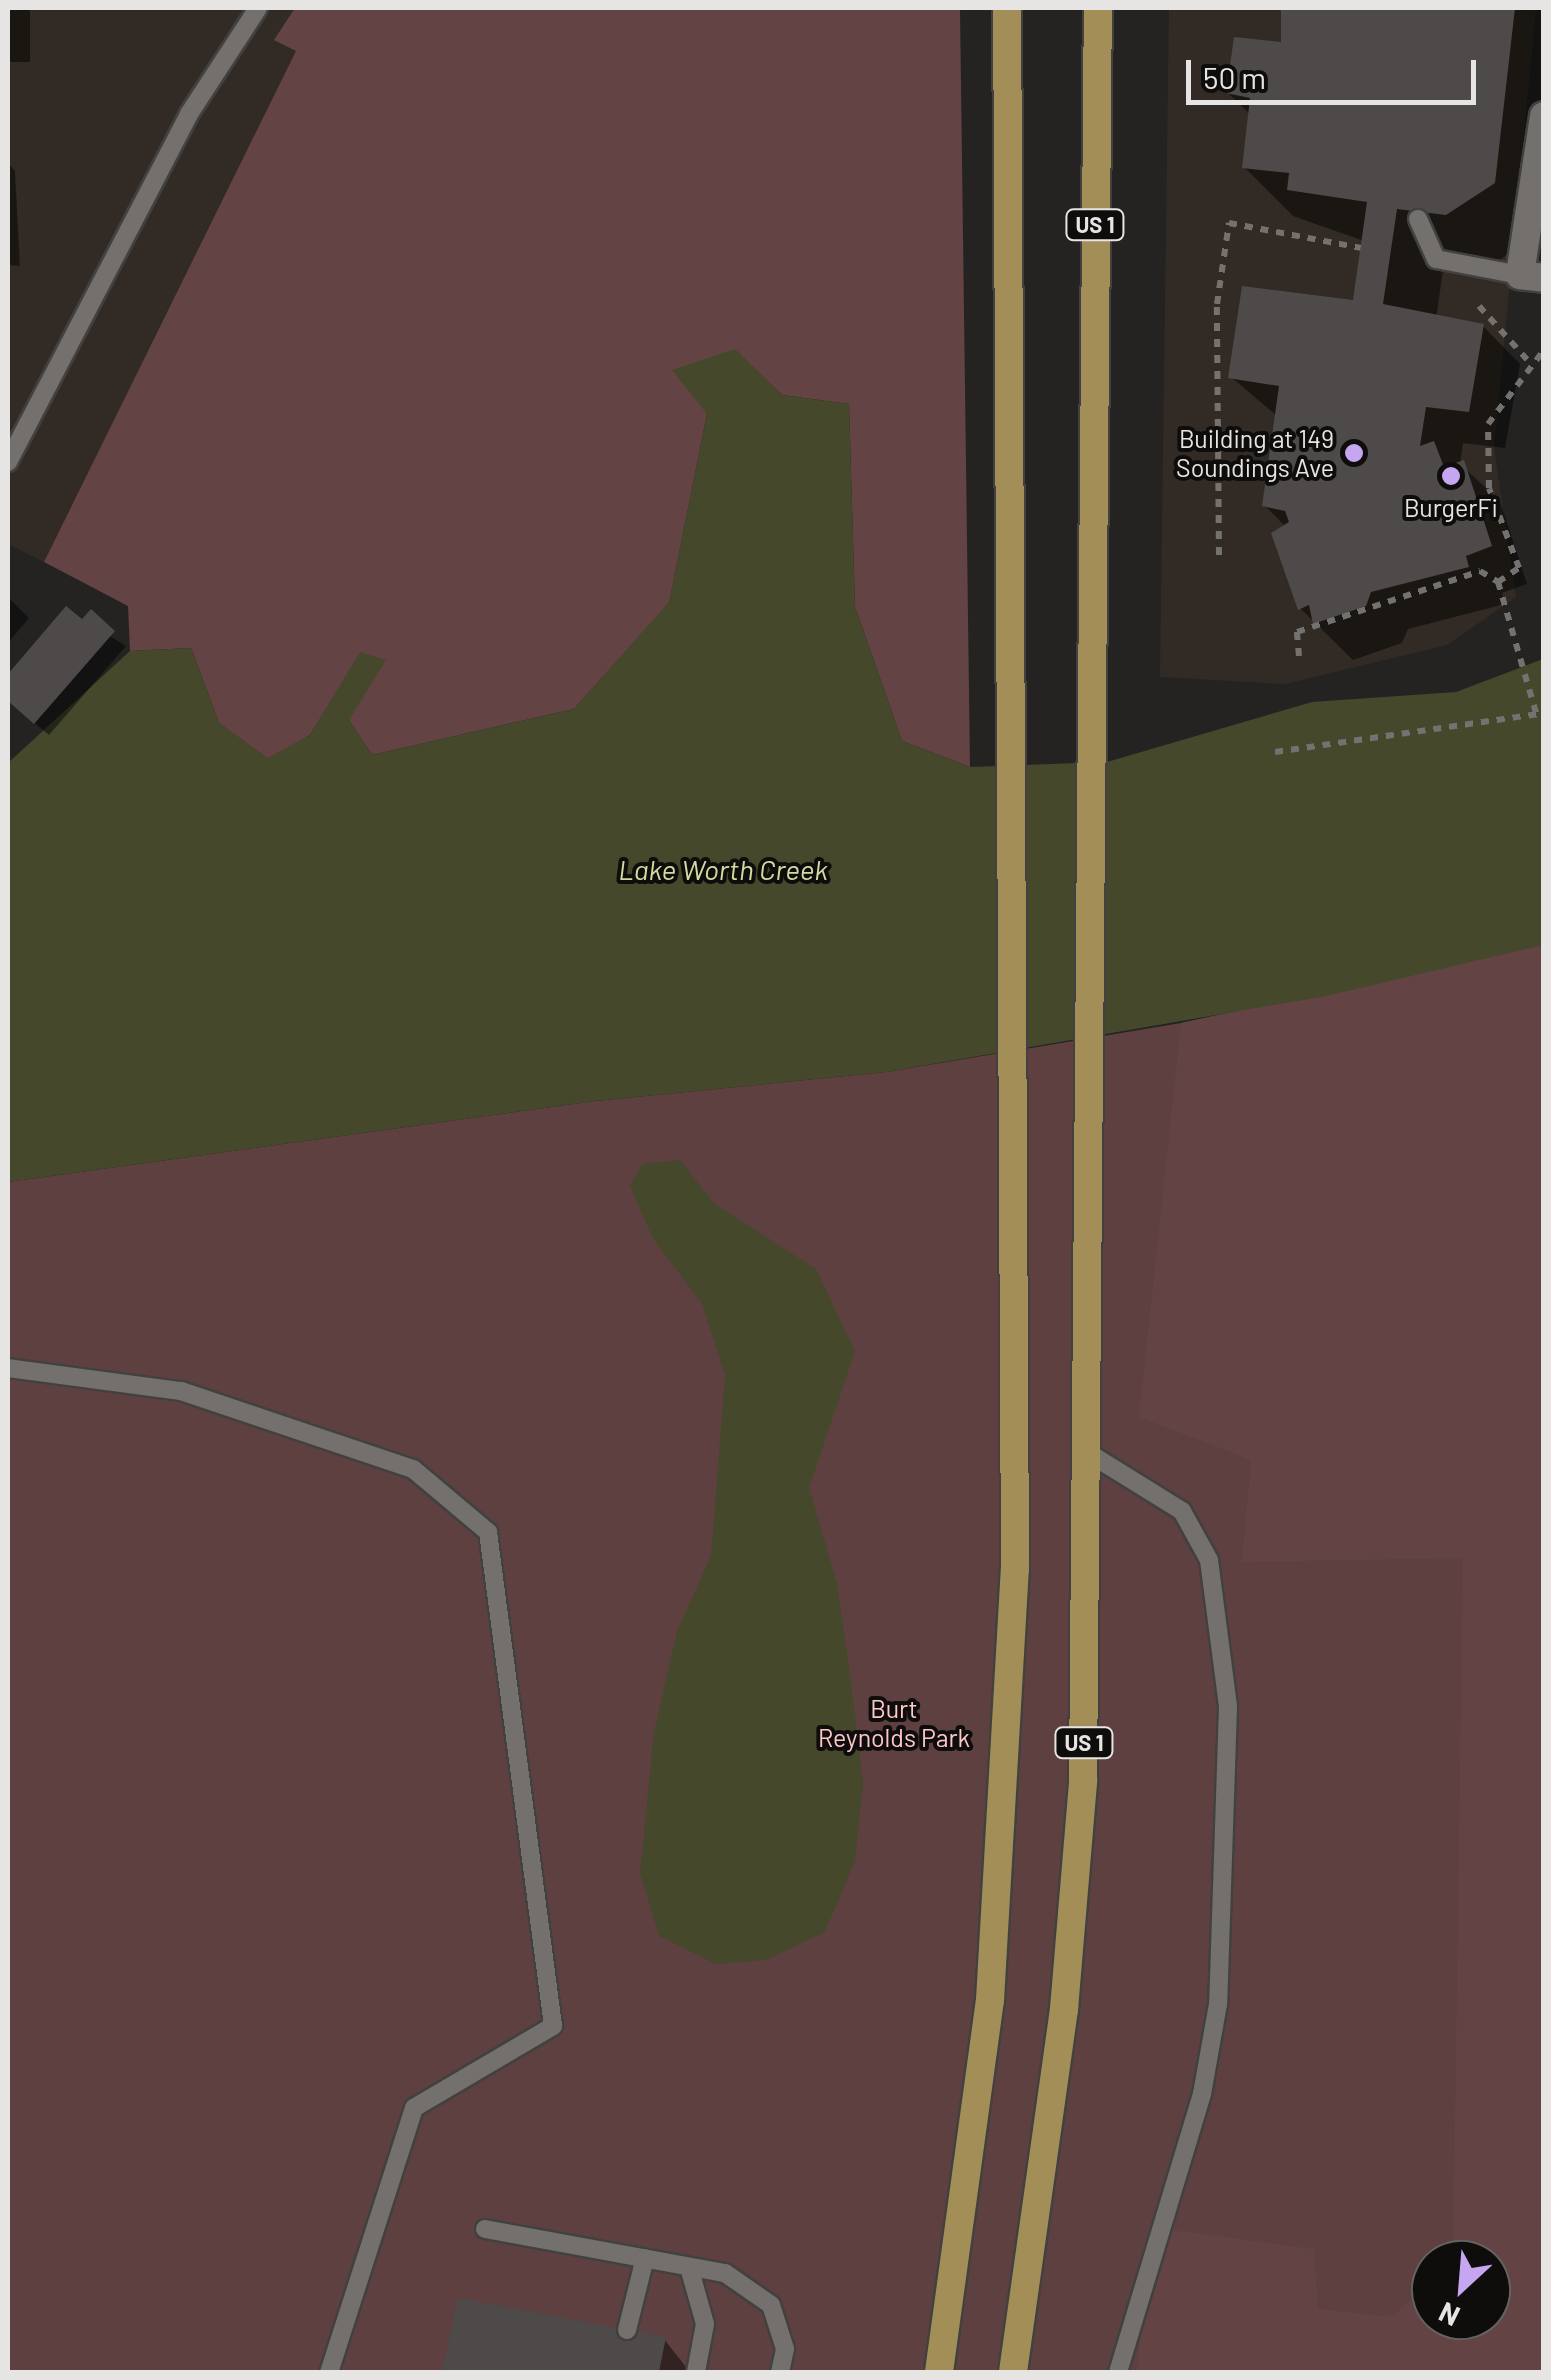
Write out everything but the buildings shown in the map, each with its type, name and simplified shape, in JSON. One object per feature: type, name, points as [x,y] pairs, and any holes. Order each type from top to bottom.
[{"type":"main road","points":[[939,2372],[969,2187],[1006,1782],[1016,1125],[1016,725],[1007,8]]},
{"type":"main road","name":"US 1","points":[[1013,2372],[1064,2009],[1083,1781],[1090,1454],[1089,713],[1098,8]]},
{"type":"street","points":[[1532,277],[1544,116]]},
{"type":"lane","points":[[8,462],[189,114],[258,8]]},
{"type":"lane","points":[[1418,219],[1436,259],[1532,277]]},
{"type":"lane","points":[[8,1368],[181,1391],[412,1469],[488,1532],[554,2026],[414,2108],[329,2372]]},
{"type":"lane","points":[[1090,1454],[1182,1511],[1209,1560],[1228,1707],[1218,2004],[1198,2110],[1118,2372]]},
{"type":"lane","points":[[485,2229],[725,2273],[772,2305],[785,2348],[780,2372]]},
{"type":"lane","points":[[628,2330],[645,2258]]},
{"type":"lane","points":[[689,2267],[705,2324],[696,2372]]},
{"type":"path","points":[[1219,555],[1216,304],[1229,223],[1361,248]]},
{"type":"path","points":[[1479,306],[1531,364]]},
{"type":"path","points":[[1498,582],[1519,568],[1489,488],[1488,424],[1544,350]]},
{"type":"path","points":[[1275,752],[1540,715],[1498,582],[1480,571],[1297,632],[1300,656]]},
{"type":"shaded area","points":[[8,8],[321,8],[44,562],[8,544]]},
{"type":"shaded area","points":[[295,8],[960,8],[970,767],[902,741],[855,607],[849,404],[782,395],[735,350],[707,414],[669,603],[574,709],[372,755],[349,720],[361,652],[310,735],[268,759],[219,723],[191,648],[130,651],[128,606],[44,562],[296,51],[274,40]]},
{"type":"shaded area","points":[[1169,8],[1536,8],[1494,448],[1516,597],[1447,645],[1285,684],[1160,677]]},
{"type":"shaded area","points":[[1543,945],[1543,2372],[1137,2372],[1149,2227],[1314,2249],[1318,2309],[1392,2317],[1411,2299],[1411,2340],[1511,2340],[1511,2240],[1453,2240],[1463,1558],[1242,1562],[1251,1460],[1139,1417],[1181,1023]]},
{"type":"green space","name":"Burt Reynolds Park","points":[[1543,945],[1543,2372],[8,2372],[8,1182],[595,1101],[886,1072],[1181,1023]]},
{"type":"water","name":"Lake Worth Creek","points":[[735,349],[782,395],[849,404],[855,607],[902,741],[970,767],[1107,762],[1312,702],[1456,692],[1543,659],[1543,945],[1326,996],[886,1072],[595,1101],[8,1182],[8,763],[130,651],[191,648],[219,723],[268,758],[310,735],[360,652],[386,660],[349,720],[372,755],[574,709],[669,602],[707,414],[672,370]]},
{"type":"water","points":[[680,1160],[715,1204],[816,1269],[855,1351],[809,1488],[837,1583],[851,1681],[863,1784],[855,1861],[825,1932],[766,1960],[716,1964],[659,1936],[640,1873],[654,1732],[677,1631],[711,1556],[725,1375],[702,1304],[652,1237],[630,1185],[642,1164]]},
{"type":"place","name":"Building at 149 Soundings Ave","points":[[1354,453]]},
{"type":"place","name":"BurgerFi","points":[[1451,476]]}]
